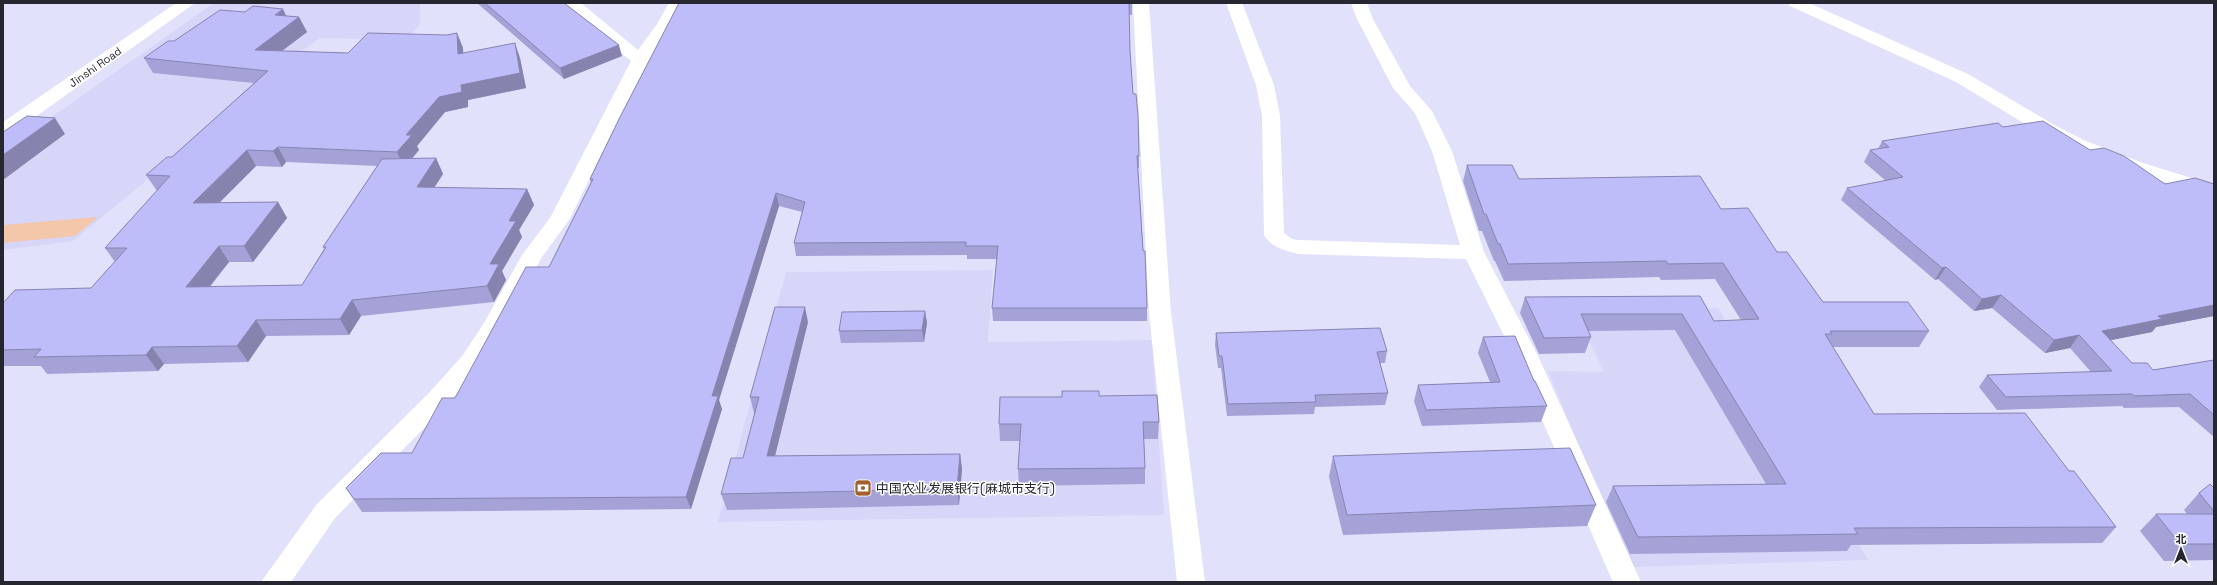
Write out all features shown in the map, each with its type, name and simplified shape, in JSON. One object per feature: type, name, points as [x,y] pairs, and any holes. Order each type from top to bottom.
[{"type":"street","name":"Jinshi Road","points":[[3,118],[171,3]]},
{"type":"street","name":"Jinshi Road","points":[[3,131],[187,3]]},
{"type":"street","points":[[571,3],[640,60]]},
{"type":"street","points":[[275,582],[326,511],[438,399],[471,362],[493,327],[533,255],[559,220],[640,60],[665,25],[677,3]]},
{"type":"street","points":[[1141,3],[1144,78],[1160,312],[1191,582]]},
{"type":"street","points":[[1234,3],[1265,85],[1271,116],[1274,235],[1280,241],[1298,247],[1473,252]]},
{"type":"street","points":[[1359,3],[1365,19],[1402,88],[1423,111],[1442,151],[1473,252],[1526,356],[1627,582]]},
{"type":"street","points":[[1796,3],[1962,78],[1985,90],[2045,128],[2081,146],[2214,191]]},
{"type":"shaded area","points":[[214,3],[420,3],[420,24],[407,40],[320,38],[284,64],[262,85],[73,241],[3,250],[3,151]]},
{"type":"shaded area","points":[[98,217],[75,236],[3,243],[3,225]]},
{"type":"shaded area","points":[[993,270],[988,342],[1152,340],[1164,515],[718,522],[786,272]]},
{"type":"shaded area","points":[[1718,308],[1868,560],[1630,567],[1548,371],[1604,372],[1575,311]]},
{"type":"building","points":[[485,3],[564,3],[619,45],[560,68]]},
{"type":"building","points":[[679,3],[1129,3],[1133,94],[1136,94],[1138,115],[1139,156],[1137,156],[1143,251],[1145,251],[1147,308],[992,308],[998,246],[966,246],[966,242],[794,243],[805,202],[776,193],[712,396],[718,396],[686,497],[354,499],[346,488],[381,453],[412,453],[442,398],[455,398],[526,267],[549,267],[593,179],[590,179],[620,117]]},
{"type":"building","points":[[253,6],[283,9],[275,15],[299,17],[255,50],[348,53],[368,33],[447,35],[457,33],[458,54],[515,43],[520,73],[461,85],[462,92],[439,97],[406,135],[412,135],[397,152],[278,147],[273,151],[247,150],[193,203],[278,202],[244,246],[219,246],[186,287],[302,285],[326,247],[323,247],[382,159],[436,158],[417,187],[527,189],[509,221],[516,221],[490,264],[499,264],[487,286],[352,300],[340,319],[256,320],[237,346],[152,347],[146,355],[34,357],[41,349],[3,350],[3,303],[15,290],[91,288],[127,248],[105,248],[170,176],[146,175],[167,157],[172,157],[268,71],[144,58],[168,41],[174,41],[220,10],[245,12]]},
{"type":"building","points":[[27,116],[55,118],[3,155],[3,132]]},
{"type":"building","points":[[2043,121],[2090,150],[2104,148],[2124,156],[2165,184],[2195,178],[2214,184],[2214,305],[2158,316],[2162,319],[2102,331],[2132,363],[2147,363],[2153,370],[2214,360],[2214,415],[2190,394],[2006,397],[1987,375],[2112,371],[2079,335],[2054,340],[2001,295],[1982,299],[1946,267],[1942,268],[1847,188],[1903,177],[1870,150],[1889,147],[1882,141],[1998,123],[2003,127]]},
{"type":"building","points":[[1467,165],[1512,165],[1519,179],[1700,176],[1721,209],[1748,208],[1777,252],[1787,252],[1823,302],[1908,302],[1929,331],[1830,331],[1832,334],[1825,334],[1874,414],[2025,413],[2069,471],[2074,471],[2116,527],[1854,528],[1858,534],[1638,537],[1613,486],[1786,484],[1682,314],[1581,314],[1591,337],[1544,338],[1525,297],[1700,296],[1714,321],[1759,319],[1723,263],[1668,264],[1666,261],[1508,264],[1486,214],[1484,214]]},
{"type":"building","points":[[775,307],[805,307],[767,456],[960,454],[957,489],[721,494],[731,458],[743,458],[759,397],[750,397]]},
{"type":"building","points":[[925,311],[922,330],[839,331],[842,312]]},
{"type":"building","points":[[1380,328],[1387,351],[1377,352],[1388,393],[1315,395],[1316,402],[1228,404],[1222,356],[1219,356],[1216,333]]},
{"type":"building","points":[[1515,336],[1534,381],[1547,406],[1426,410],[1418,385],[1500,382],[1483,337]]},
{"type":"building","points":[[1062,391],[1099,391],[1099,396],[1157,395],[1159,422],[1143,422],[1145,468],[1018,469],[1021,424],[999,424],[1000,397],[1062,397]]},
{"type":"building","points":[[1570,448],[1596,505],[1347,515],[1333,456]]},
{"type":"building","points":[[2210,484],[2214,488],[2214,511],[2199,493]]},
{"type":"building","points":[[2156,514],[2214,514],[2214,544],[2180,544]]},
{"type":"place","name":"中国农业发展银行(麻城市支行)","points":[[863,488]]}]
